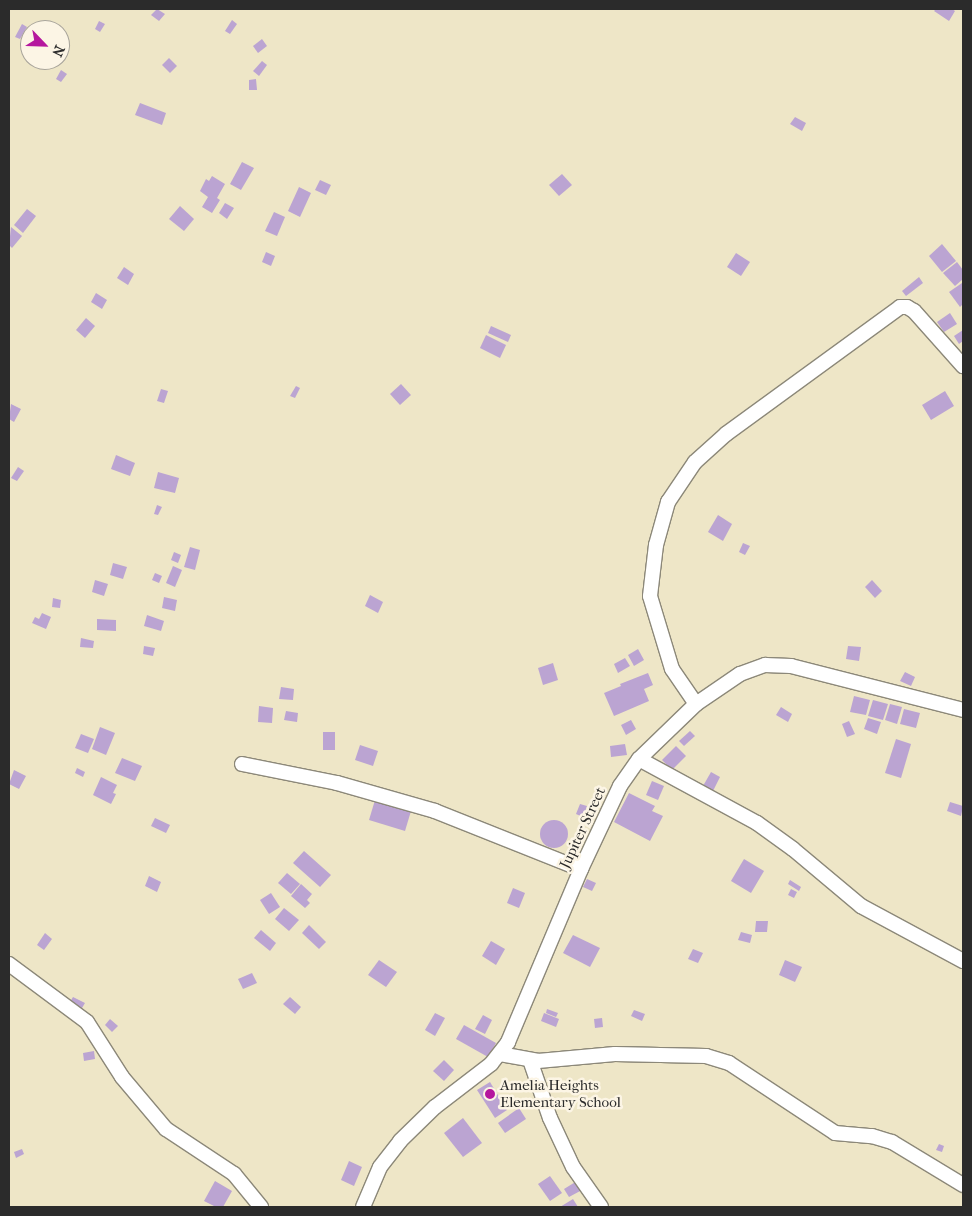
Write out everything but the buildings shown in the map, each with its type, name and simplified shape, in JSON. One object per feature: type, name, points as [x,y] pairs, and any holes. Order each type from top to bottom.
[{"type":"street","points":[[696,704],[672,668],[650,596],[656,545],[668,502],[695,462],[726,434],[900,307],[907,307],[914,311],[963,366]]},
{"type":"street","name":"Jupiter Street","points":[[363,1207],[380,1167],[400,1141],[435,1107],[491,1064],[508,1042],[581,869],[620,786],[639,759],[696,704],[740,674],[765,665],[791,666],[963,710]]},
{"type":"street","points":[[639,759],[757,823],[793,849],[861,906],[963,961]]},
{"type":"street","points":[[242,764],[337,783],[435,812],[581,869]]},
{"type":"street","points":[[9,964],[87,1022],[122,1077],[166,1129],[234,1174],[261,1207]]},
{"type":"street","points":[[500,1054],[538,1061],[615,1054],[706,1056],[729,1063],[835,1133],[872,1136],[892,1142],[963,1185]]},
{"type":"street","points":[[530,1060],[550,1118],[573,1166],[600,1207]]},
{"type":"place","name":"Amelia Heights Elementary School","points":[[490,1094]]}]
